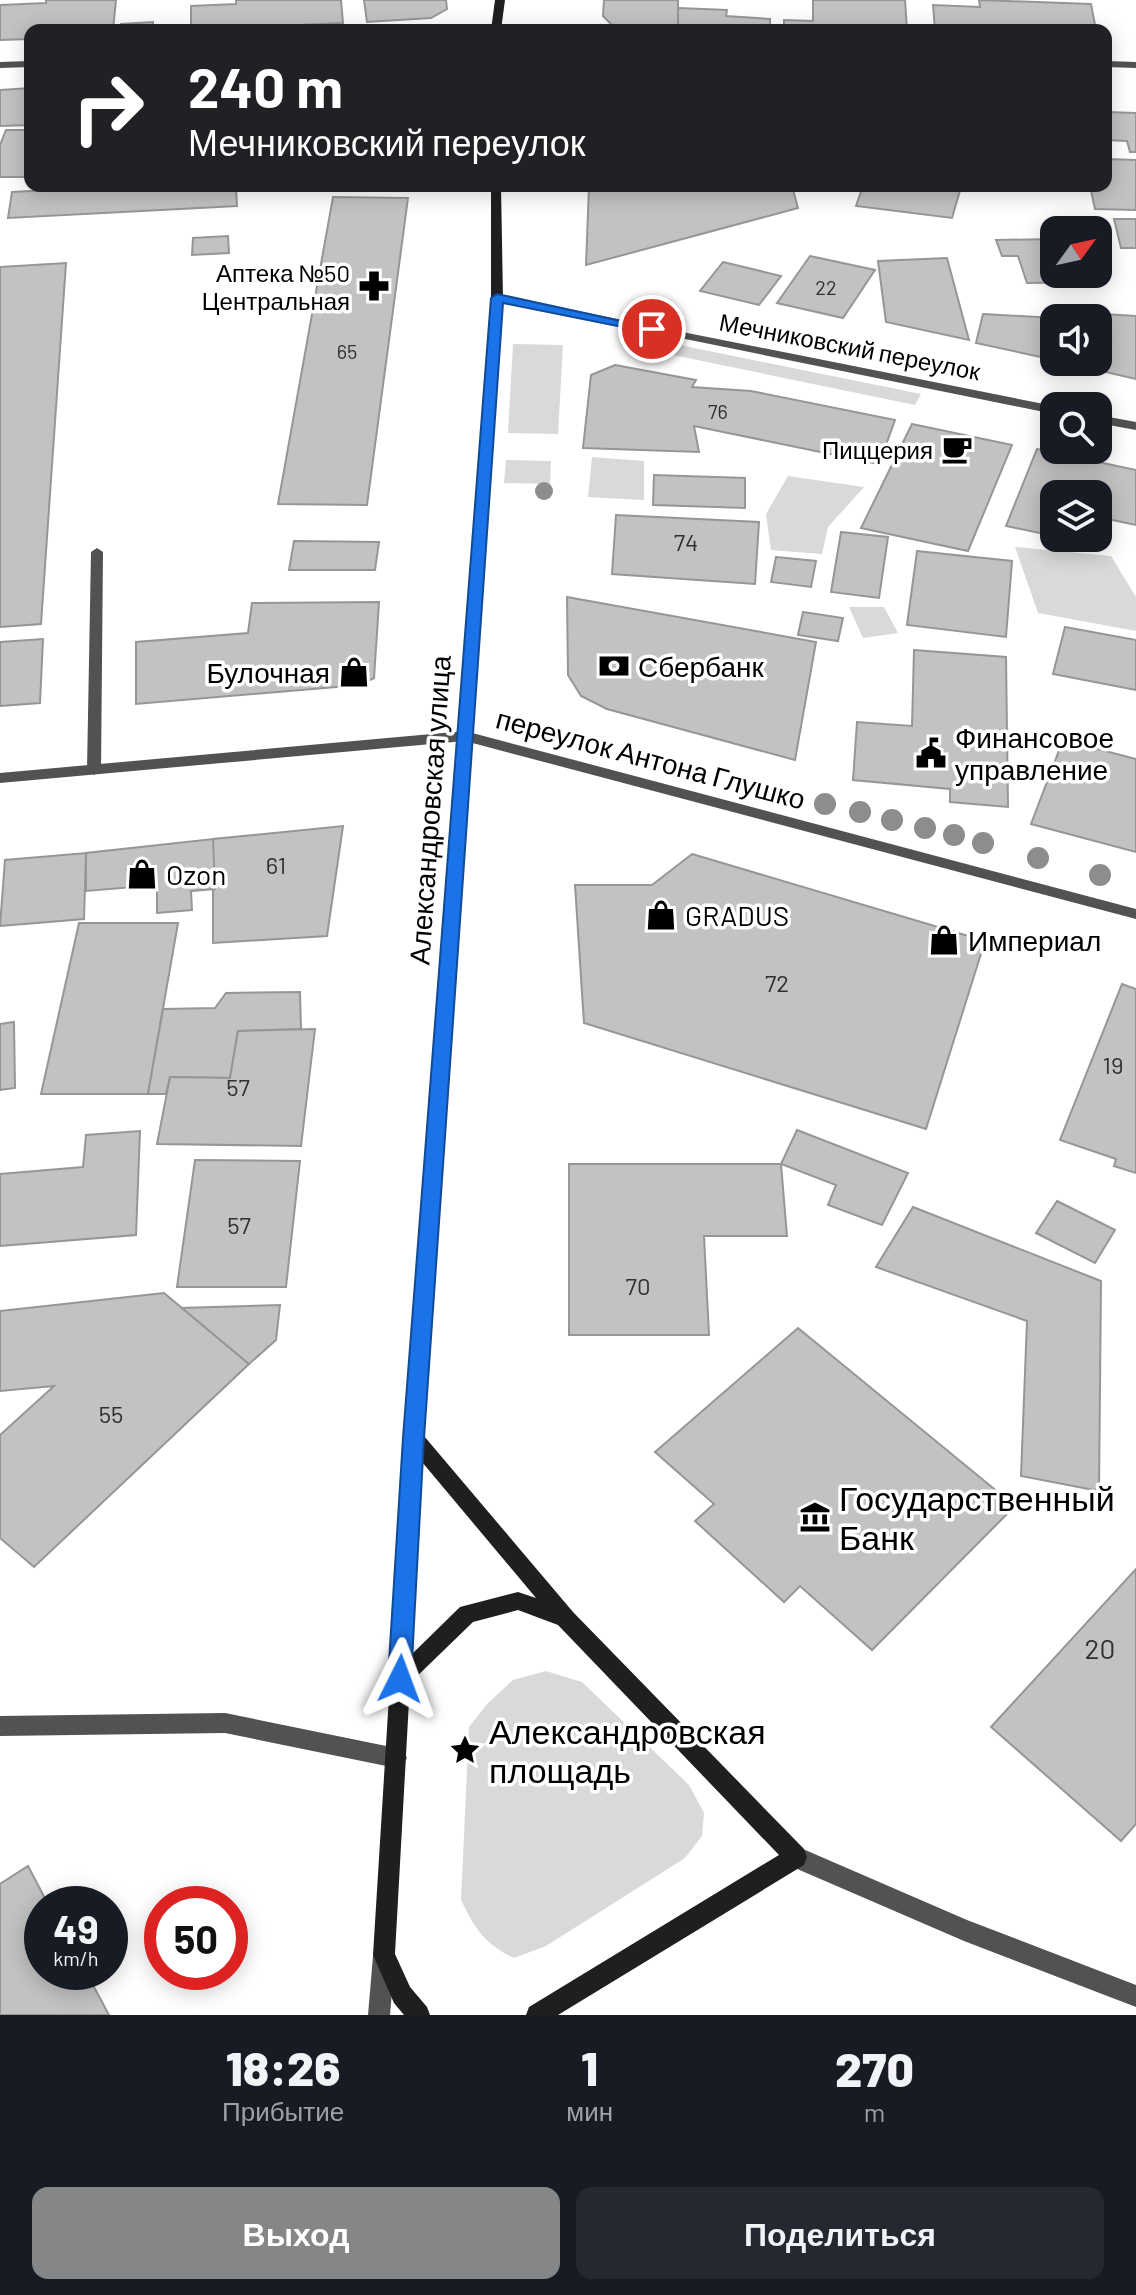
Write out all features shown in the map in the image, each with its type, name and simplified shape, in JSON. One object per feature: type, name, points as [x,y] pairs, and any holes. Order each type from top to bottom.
[{"type":"main road","points":[[497,24],[500,0]]},
{"type":"main road","name":"Александровская улица","points":[[400,1679],[414,1438],[497,298],[496,192]]},
{"type":"main road","points":[[414,1438],[566,1619],[796,1857],[537,2015]]},
{"type":"main road","points":[[419,2015],[402,1995],[384,1955],[400,1679],[467,1614],[518,1601],[566,1619]]},
{"type":"street","points":[[0,65],[24,64]]},
{"type":"street","points":[[1112,64],[1136,65]]},
{"type":"street","name":"Мечниковский переулок","points":[[497,298],[1040,407]]},
{"type":"street","points":[[1112,422],[1136,426]]},
{"type":"street","points":[[94,770],[97,552]]},
{"type":"street","name":"переулок Антона Глушко","points":[[0,778],[465,736],[1136,914]]},
{"type":"street","points":[[0,1726],[225,1723],[396,1758]]},
{"type":"street","points":[[796,1857],[964,1930],[1136,1996]]},
{"type":"street","points":[[379,2015],[384,1955]]},
{"type":"shaded area","points":[[650,339],[921,394],[915,405],[644,349]]},
{"type":"shaded area","points":[[513,344],[563,345],[558,434],[508,433]]},
{"type":"shaded area","points":[[592,457],[644,461],[644,500],[588,497]]},
{"type":"shaded area","points":[[506,460],[551,461],[550,484],[504,483]]},
{"type":"shaded area","points":[[788,476],[864,487],[828,527],[822,554],[771,550],[766,514]]},
{"type":"shaded area","points":[[1015,547],[1040,549],[1040,552],[1111,556],[1136,597],[1136,631],[1038,613]]},
{"type":"shaded area","points":[[849,607],[884,607],[898,633],[863,638]]},
{"type":"shaded area","points":[[546,1671],[582,1682],[689,1785],[704,1813],[702,1836],[685,1858],[546,1946],[514,1958],[495,1947],[482,1934],[461,1900],[469,1727],[487,1704],[513,1680]]},
{"type":"building","points":[[46,0],[116,0],[114,24],[24,24],[24,39],[0,40],[0,5],[46,3]]},
{"type":"building","points":[[236,0],[341,0],[343,23],[191,24],[191,6],[236,4]]},
{"type":"building","points":[[364,0],[446,0],[447,9],[431,18],[367,22]]},
{"type":"building","points":[[604,0],[678,0],[678,24],[611,24],[603,16]]},
{"type":"building","points":[[813,0],[905,0],[907,24],[784,24],[784,20],[813,21]]},
{"type":"building","points":[[979,0],[1091,4],[1095,24],[935,24],[933,5],[980,7]]},
{"type":"building","points":[[678,8],[727,10],[726,16],[770,19],[770,24],[678,24]]},
{"type":"building","points":[[24,88],[24,125],[0,126],[0,90]]},
{"type":"building","points":[[1112,112],[1136,113],[1136,152],[1130,152],[1127,141],[1112,140]]},
{"type":"building","points":[[6,130],[24,130],[24,177],[0,177],[0,145]]},
{"type":"building","points":[[1112,159],[1136,160],[1136,210],[1095,209],[1091,192],[1112,192]]},
{"type":"building","points":[[12,192],[236,192],[237,206],[8,218]]},
{"type":"building","points":[[589,192],[794,192],[798,208],[586,265]]},
{"type":"building","points":[[861,192],[960,192],[952,218],[856,206]]},
{"type":"building","points":[[333,197],[408,198],[367,505],[278,504]]},
{"type":"building","points":[[1114,219],[1136,219],[1136,248],[1121,248]]},
{"type":"building","points":[[228,236],[229,253],[192,255],[193,238]]},
{"type":"building","points":[[1040,239],[1040,283],[1027,283],[1018,256],[1002,256],[996,240]]},
{"type":"building","points":[[810,256],[875,270],[843,318],[777,303]]},
{"type":"building","points":[[947,258],[969,340],[886,322],[878,261]]},
{"type":"building","points":[[723,262],[781,276],[759,305],[700,291]]},
{"type":"building","points":[[66,263],[41,624],[0,627],[0,267]]},
{"type":"building","points":[[983,314],[1040,317],[1040,357],[976,343]]},
{"type":"building","points":[[1112,315],[1136,316],[1136,379],[1112,373]]},
{"type":"building","points":[[615,365],[696,380],[692,387],[751,391],[895,420],[879,464],[694,426],[699,452],[583,448],[591,375]]},
{"type":"building","points":[[912,424],[1012,445],[968,551],[861,528]]},
{"type":"building","points":[[1037,449],[1040,450],[1040,464],[1108,464],[1136,470],[1136,525],[1112,520],[1112,480],[1040,480],[1040,533],[1006,526]]},
{"type":"building","points":[[654,475],[745,478],[745,508],[653,505]]},
{"type":"building","points":[[616,515],[759,522],[755,584],[612,574]]},
{"type":"building","points":[[841,532],[888,537],[879,598],[831,592]]},
{"type":"building","points":[[294,541],[379,542],[375,570],[289,570]]},
{"type":"building","points":[[917,551],[1012,561],[1006,637],[907,625]]},
{"type":"building","points":[[776,557],[816,561],[811,587],[771,582]]},
{"type":"building","points":[[567,597],[816,642],[795,760],[607,709],[581,696],[568,675]]},
{"type":"building","points":[[379,602],[374,678],[360,685],[136,704],[136,642],[248,633],[252,603]]},
{"type":"building","points":[[803,612],[843,618],[838,641],[798,635]]},
{"type":"building","points":[[1065,627],[1136,640],[1136,690],[1053,674]]},
{"type":"building","points":[[43,639],[40,703],[0,706],[0,642]]},
{"type":"building","name":"Финансовое управление","points":[[914,650],[1006,657],[1008,807],[950,802],[950,789],[853,780],[857,722],[912,726]]},
{"type":"building","points":[[1063,740],[1136,759],[1136,852],[1031,824]]},
{"type":"building","points":[[343,826],[327,936],[213,943],[213,839]]},
{"type":"building","points":[[213,839],[215,889],[191,891],[192,910],[157,913],[157,885],[86,891],[86,853]]},
{"type":"building","points":[[86,853],[84,919],[0,926],[5,860]]},
{"type":"building","points":[[692,854],[985,941],[926,1129],[584,1023],[575,885],[652,885]]},
{"type":"building","points":[[79,923],[178,923],[148,1094],[41,1094]]},
{"type":"building","points":[[1122,984],[1136,989],[1136,1173],[1114,1166],[1116,1159],[1060,1140]]},
{"type":"building","points":[[300,992],[301,1029],[238,1031],[230,1078],[170,1077],[166,1094],[148,1094],[163,1009],[215,1008],[226,993]]},
{"type":"building","points":[[14,1022],[15,1088],[0,1090],[0,1024]]},
{"type":"building","points":[[315,1029],[301,1146],[157,1144],[170,1077],[230,1078],[238,1031]]},
{"type":"building","points":[[797,1130],[908,1173],[882,1225],[828,1205],[836,1185],[781,1164]]},
{"type":"building","points":[[140,1131],[136,1235],[0,1246],[0,1174],[83,1167],[86,1135]]},
{"type":"building","points":[[195,1160],[300,1161],[286,1287],[177,1287]]},
{"type":"building","points":[[569,1164],[781,1164],[787,1236],[704,1236],[709,1335],[569,1335]]},
{"type":"building","points":[[1057,1201],[1115,1230],[1095,1263],[1036,1233]]},
{"type":"building","points":[[913,1207],[1101,1281],[1099,1491],[1021,1476],[1027,1321],[876,1267]]},
{"type":"building","points":[[164,1293],[249,1364],[34,1567],[0,1538],[0,1435],[54,1386],[0,1391],[0,1311]]},
{"type":"building","points":[[280,1305],[276,1340],[249,1364],[182,1308]]},
{"type":"building","points":[[798,1328],[1015,1506],[872,1650],[800,1586],[784,1602],[695,1521],[714,1504],[655,1452]]},
{"type":"building","points":[[1136,1569],[1136,1824],[1121,1841],[991,1727]]},
{"type":"building","points":[[28,1866],[39,1886],[24,1886],[24,1990],[96,1990],[109,2015],[0,2015],[0,1884]]},
{"type":"place","name":"Аптека №50 Центральная","points":[[374,286]]},
{"type":"place","name":"Пиццерия","points":[[957,449]]},
{"type":"place","name":"Сбербанк","points":[[614,666]]},
{"type":"place","name":"Булочная","points":[[354,672]]},
{"type":"place","name":"Финансовое управление","points":[[931,753]]},
{"type":"place","name":"Ozon","points":[[142,874]]},
{"type":"place","name":"GRADUS","points":[[661,915]]},
{"type":"place","name":"Империал","points":[[944,940]]},
{"type":"place","name":"Государственный Банк","points":[[815,1517]]},
{"type":"place","name":"Александровская площадь","points":[[465,1750]]},
{"type":"route","points":[[400,1679],[414,1438],[497,298],[652,329]]}]
